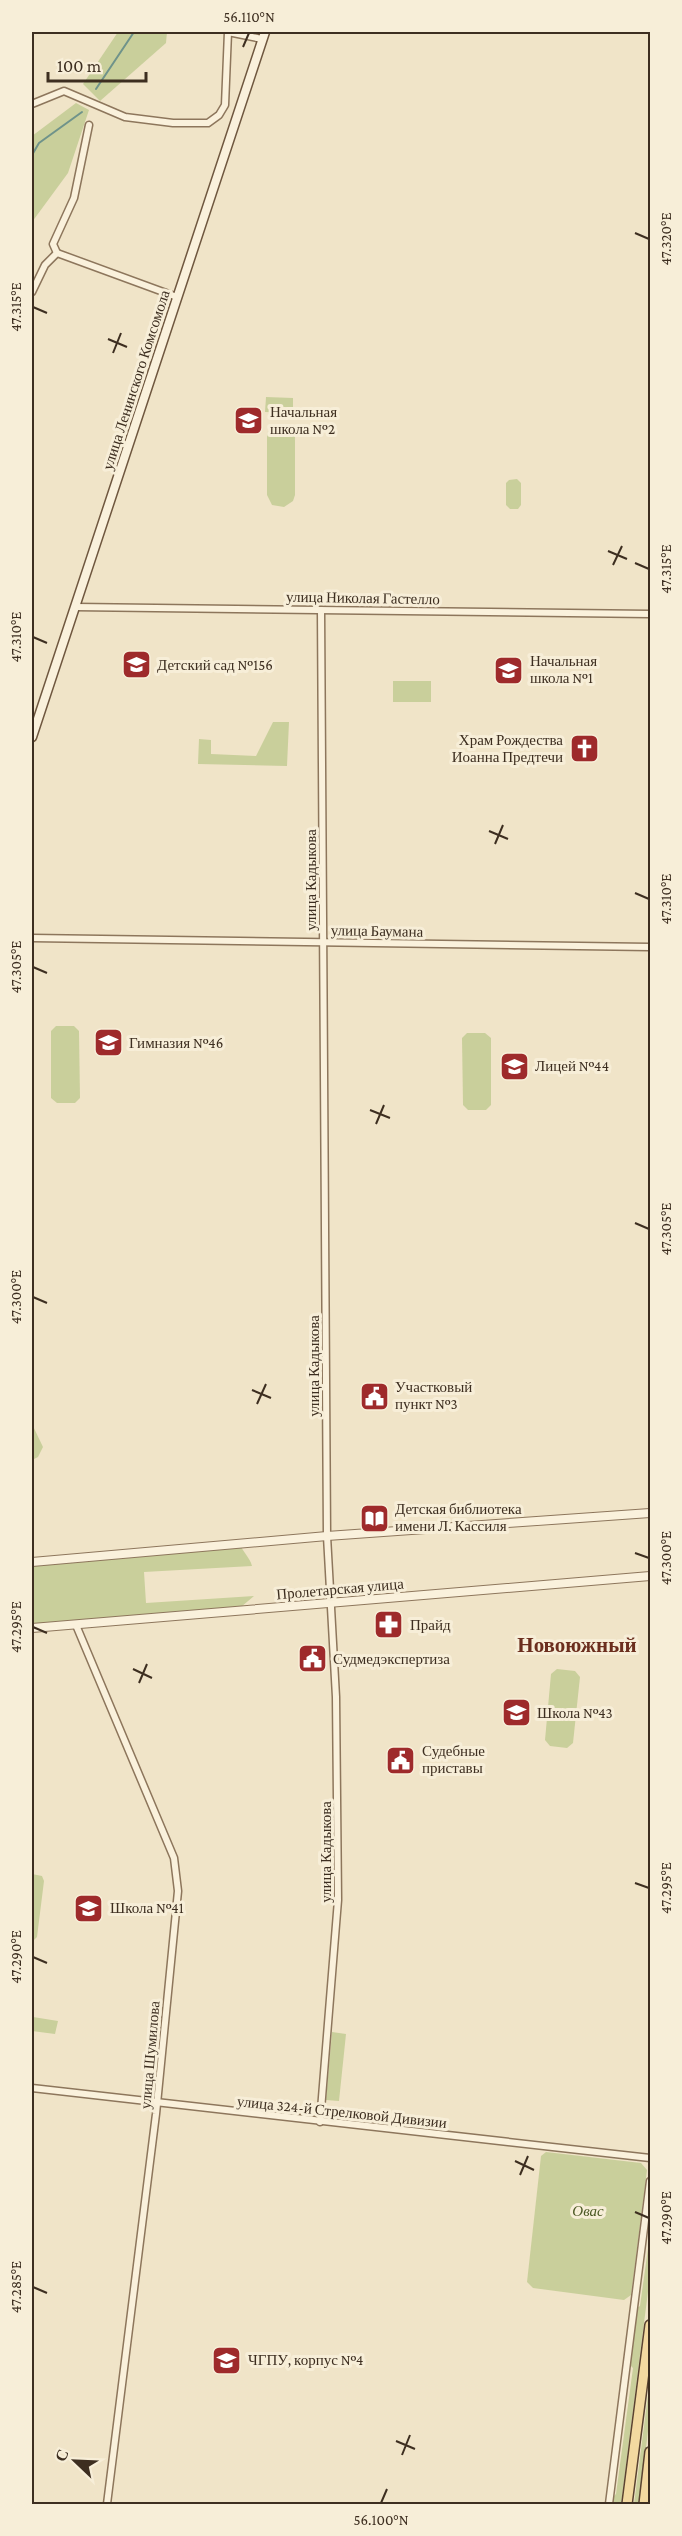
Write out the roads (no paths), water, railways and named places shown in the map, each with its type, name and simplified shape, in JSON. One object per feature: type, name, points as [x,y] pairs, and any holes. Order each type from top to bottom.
[{"type":"main road","name":"улица Ленинского Комсомола","points":[[32,737],[34,723],[75,607],[264,35]]},
{"type":"main road","points":[[627,2505],[651,2325]]},
{"type":"main road","points":[[644,2505],[651,2452]]},
{"type":"street","points":[[32,104],[64,91],[125,117],[173,123],[208,123],[219,115],[225,105],[228,32],[264,35]]},
{"type":"street","points":[[32,292],[74,198],[89,125]]},
{"type":"street","points":[[53,244],[57,253],[177,297]]},
{"type":"street","points":[[45,265],[57,253]]},
{"type":"street","name":"улица Николая Гастелло","points":[[75,607],[651,614]]},
{"type":"street","name":"улица Кадыкова","points":[[320,2122],[338,1900],[338,1772],[327,1536],[321,610]]},
{"type":"street","name":"улица Баумана","points":[[32,938],[651,947]]},
{"type":"street","points":[[32,1562],[327,1536],[651,1512]]},
{"type":"street","name":"Пролетарская улица","points":[[32,1628],[651,1576]]},
{"type":"street","name":"улица Шумилова","points":[[76,1625],[174,1858],[177,1906],[157,2103],[107,2505]]},
{"type":"street","name":"улица 324-й Стрелковой Дивизии","points":[[32,2088],[651,2158]]},
{"type":"street","points":[[609,2505],[651,2181]]},
{"type":"waterway","points":[[96,89],[134,32]]},
{"type":"waterway","points":[[32,155],[39,143],[82,112]]},
{"type":"place","name":"Начальная школа №2","points":[[249,421]]},
{"type":"place","name":"Детский сад №156","points":[[136,665]]},
{"type":"place","name":"Начальная школа №1","points":[[509,670]]},
{"type":"place","name":"Храм Рождества Иоанна Предтечи","points":[[584,749]]},
{"type":"place","name":"Гимназия №46","points":[[108,1043]]},
{"type":"place","name":"Лицей №44","points":[[514,1066]]},
{"type":"place","name":"Участковый пункт №3","points":[[374,1396]]},
{"type":"place","name":"Детская библиотека имени Л. Кассиля","points":[[374,1518]]},
{"type":"place","name":"Прайд","points":[[389,1625]]},
{"type":"place","name":"Судмедэкспертиза","points":[[312,1659]]},
{"type":"place","name":"Школа №43","points":[[516,1713]]},
{"type":"place","name":"Судебные приставы","points":[[401,1760]]},
{"type":"place","name":"Школа №41","points":[[89,1908]]},
{"type":"place","name":"ЧГПУ, корпус №4","points":[[227,2360]]},
{"type":"district","name":"Новоюжный","points":[[577,1645]]},
{"type":"park label","name":"Овас","points":[[588,2211]]}]
